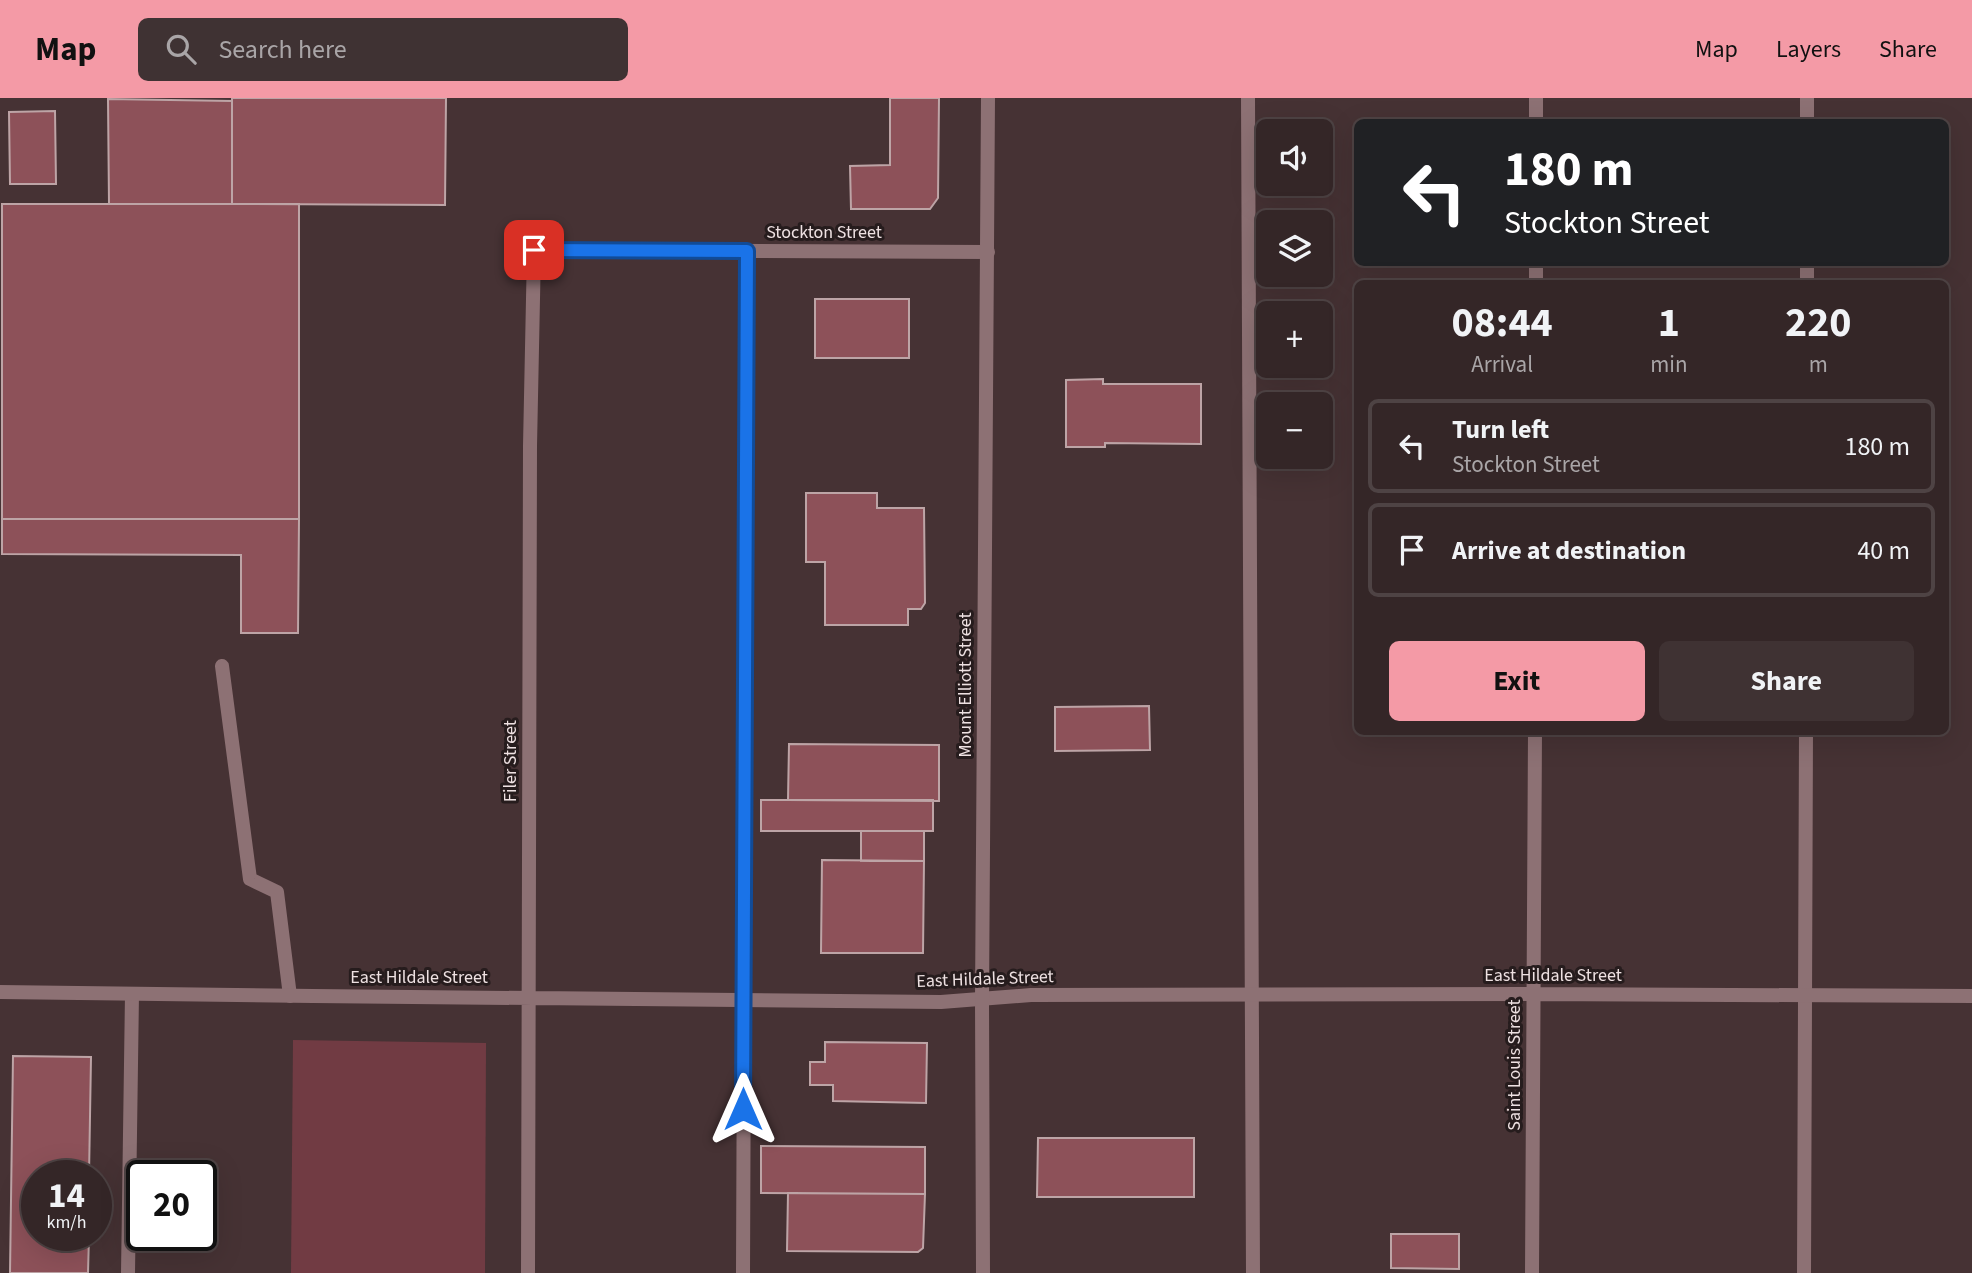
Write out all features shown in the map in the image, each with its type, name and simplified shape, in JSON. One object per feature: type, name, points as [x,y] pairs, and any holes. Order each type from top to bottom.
[{"type":"street","name":"Mount Elliott Street","points":[[983,1273],[982,999],[988,98]]},
{"type":"street","points":[[1248,98],[1253,1273]]},
{"type":"street","points":[[1536,98],[1536,119]]},
{"type":"street","points":[[1807,98],[1807,119]]},
{"type":"street","name":"Stockton Street","points":[[534,250],[988,252]]},
{"type":"street","name":"Filer Street","points":[[528,1273],[530,446],[534,250]]},
{"type":"street","points":[[743,1273],[747,251]]},
{"type":"street","points":[[222,666],[250,879],[277,892],[290,996]]},
{"type":"street","name":"Saint Louis Street","points":[[1532,1273],[1535,735]]},
{"type":"street","points":[[1804,1273],[1806,735]]},
{"type":"street","name":"East Hildale Street","points":[[0,992],[941,1002],[1031,995],[1972,996]]},
{"type":"street","points":[[128,1273],[132,994]]},
{"type":"shaded area","points":[[293,1040],[486,1043],[485,1273],[291,1273]]},
{"type":"building","points":[[232,98],[446,98],[445,205],[232,204]]},
{"type":"building","points":[[890,98],[939,98],[938,198],[930,209],[851,209],[850,166],[890,165]]},
{"type":"building","points":[[108,99],[232,101],[232,204],[109,204]]},
{"type":"building","points":[[55,111],[56,184],[10,184],[9,112]]},
{"type":"building","points":[[2,204],[299,204],[299,519],[2,519]]},
{"type":"building","points":[[815,299],[909,299],[909,358],[815,358]]},
{"type":"building","points":[[1103,379],[1103,384],[1201,384],[1201,444],[1105,443],[1105,447],[1066,447],[1066,380]]},
{"type":"building","points":[[806,493],[877,493],[877,508],[924,508],[925,603],[921,609],[908,609],[908,625],[825,625],[825,562],[806,562]]},
{"type":"building","points":[[2,519],[299,519],[298,633],[241,633],[241,555],[2,554]]},
{"type":"building","points":[[1149,706],[1150,750],[1055,751],[1055,707]]},
{"type":"building","points":[[789,744],[939,745],[939,801],[788,800]]},
{"type":"building","points":[[761,800],[933,800],[933,831],[761,831]]},
{"type":"building","points":[[861,831],[924,831],[924,861],[861,861]]},
{"type":"building","points":[[822,860],[924,861],[923,953],[821,953]]},
{"type":"building","points":[[825,1042],[927,1043],[926,1103],[833,1101],[833,1085],[810,1085],[810,1062],[825,1062]]},
{"type":"building","points":[[13,1056],[91,1057],[89,1160],[21,1160],[21,1251],[89,1251],[88,1273],[10,1273]]},
{"type":"building","points":[[1038,1138],[1194,1138],[1194,1197],[1037,1197]]},
{"type":"building","points":[[761,1146],[925,1147],[925,1194],[761,1193]]},
{"type":"building","points":[[788,1193],[925,1194],[923,1248],[918,1252],[787,1251]]},
{"type":"building","points":[[1391,1234],[1459,1234],[1459,1269],[1391,1268]]},
{"type":"route","points":[[534,250],[747,251],[743,1109]]}]
